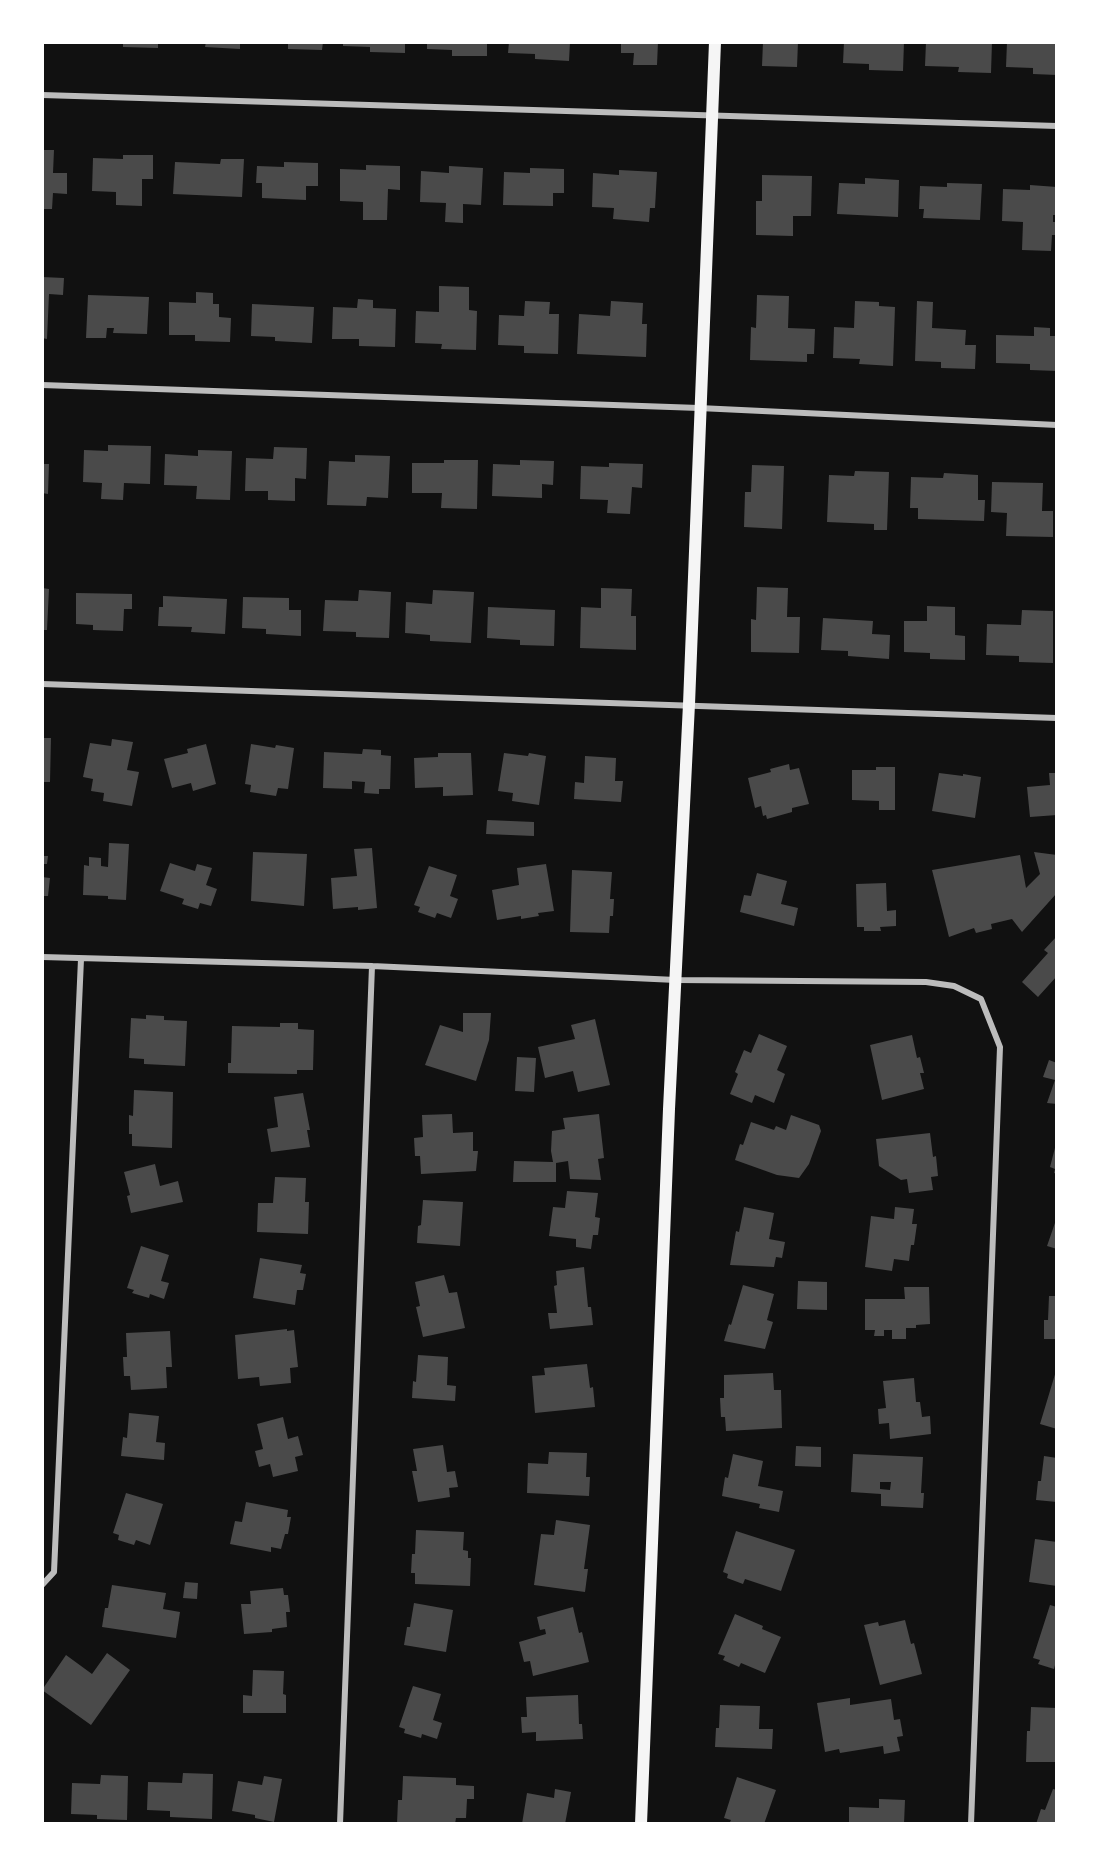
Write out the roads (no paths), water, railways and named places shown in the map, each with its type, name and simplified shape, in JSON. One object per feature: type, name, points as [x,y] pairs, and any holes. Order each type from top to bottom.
[{"type":"main road","points":[[642,1824],[715,42]]},
{"type":"street","points":[[42,95],[1057,126]]},
{"type":"street","points":[[42,385],[699,408],[1057,425]]},
{"type":"street","points":[[42,684],[1057,718]]},
{"type":"street","points":[[42,957],[372,966],[676,980],[926,982],[954,986],[981,999],[1000,1047],[971,1824]]},
{"type":"street","points":[[42,1585],[54,1572],[81,959]]},
{"type":"street","points":[[340,1824],[372,966]]}]
